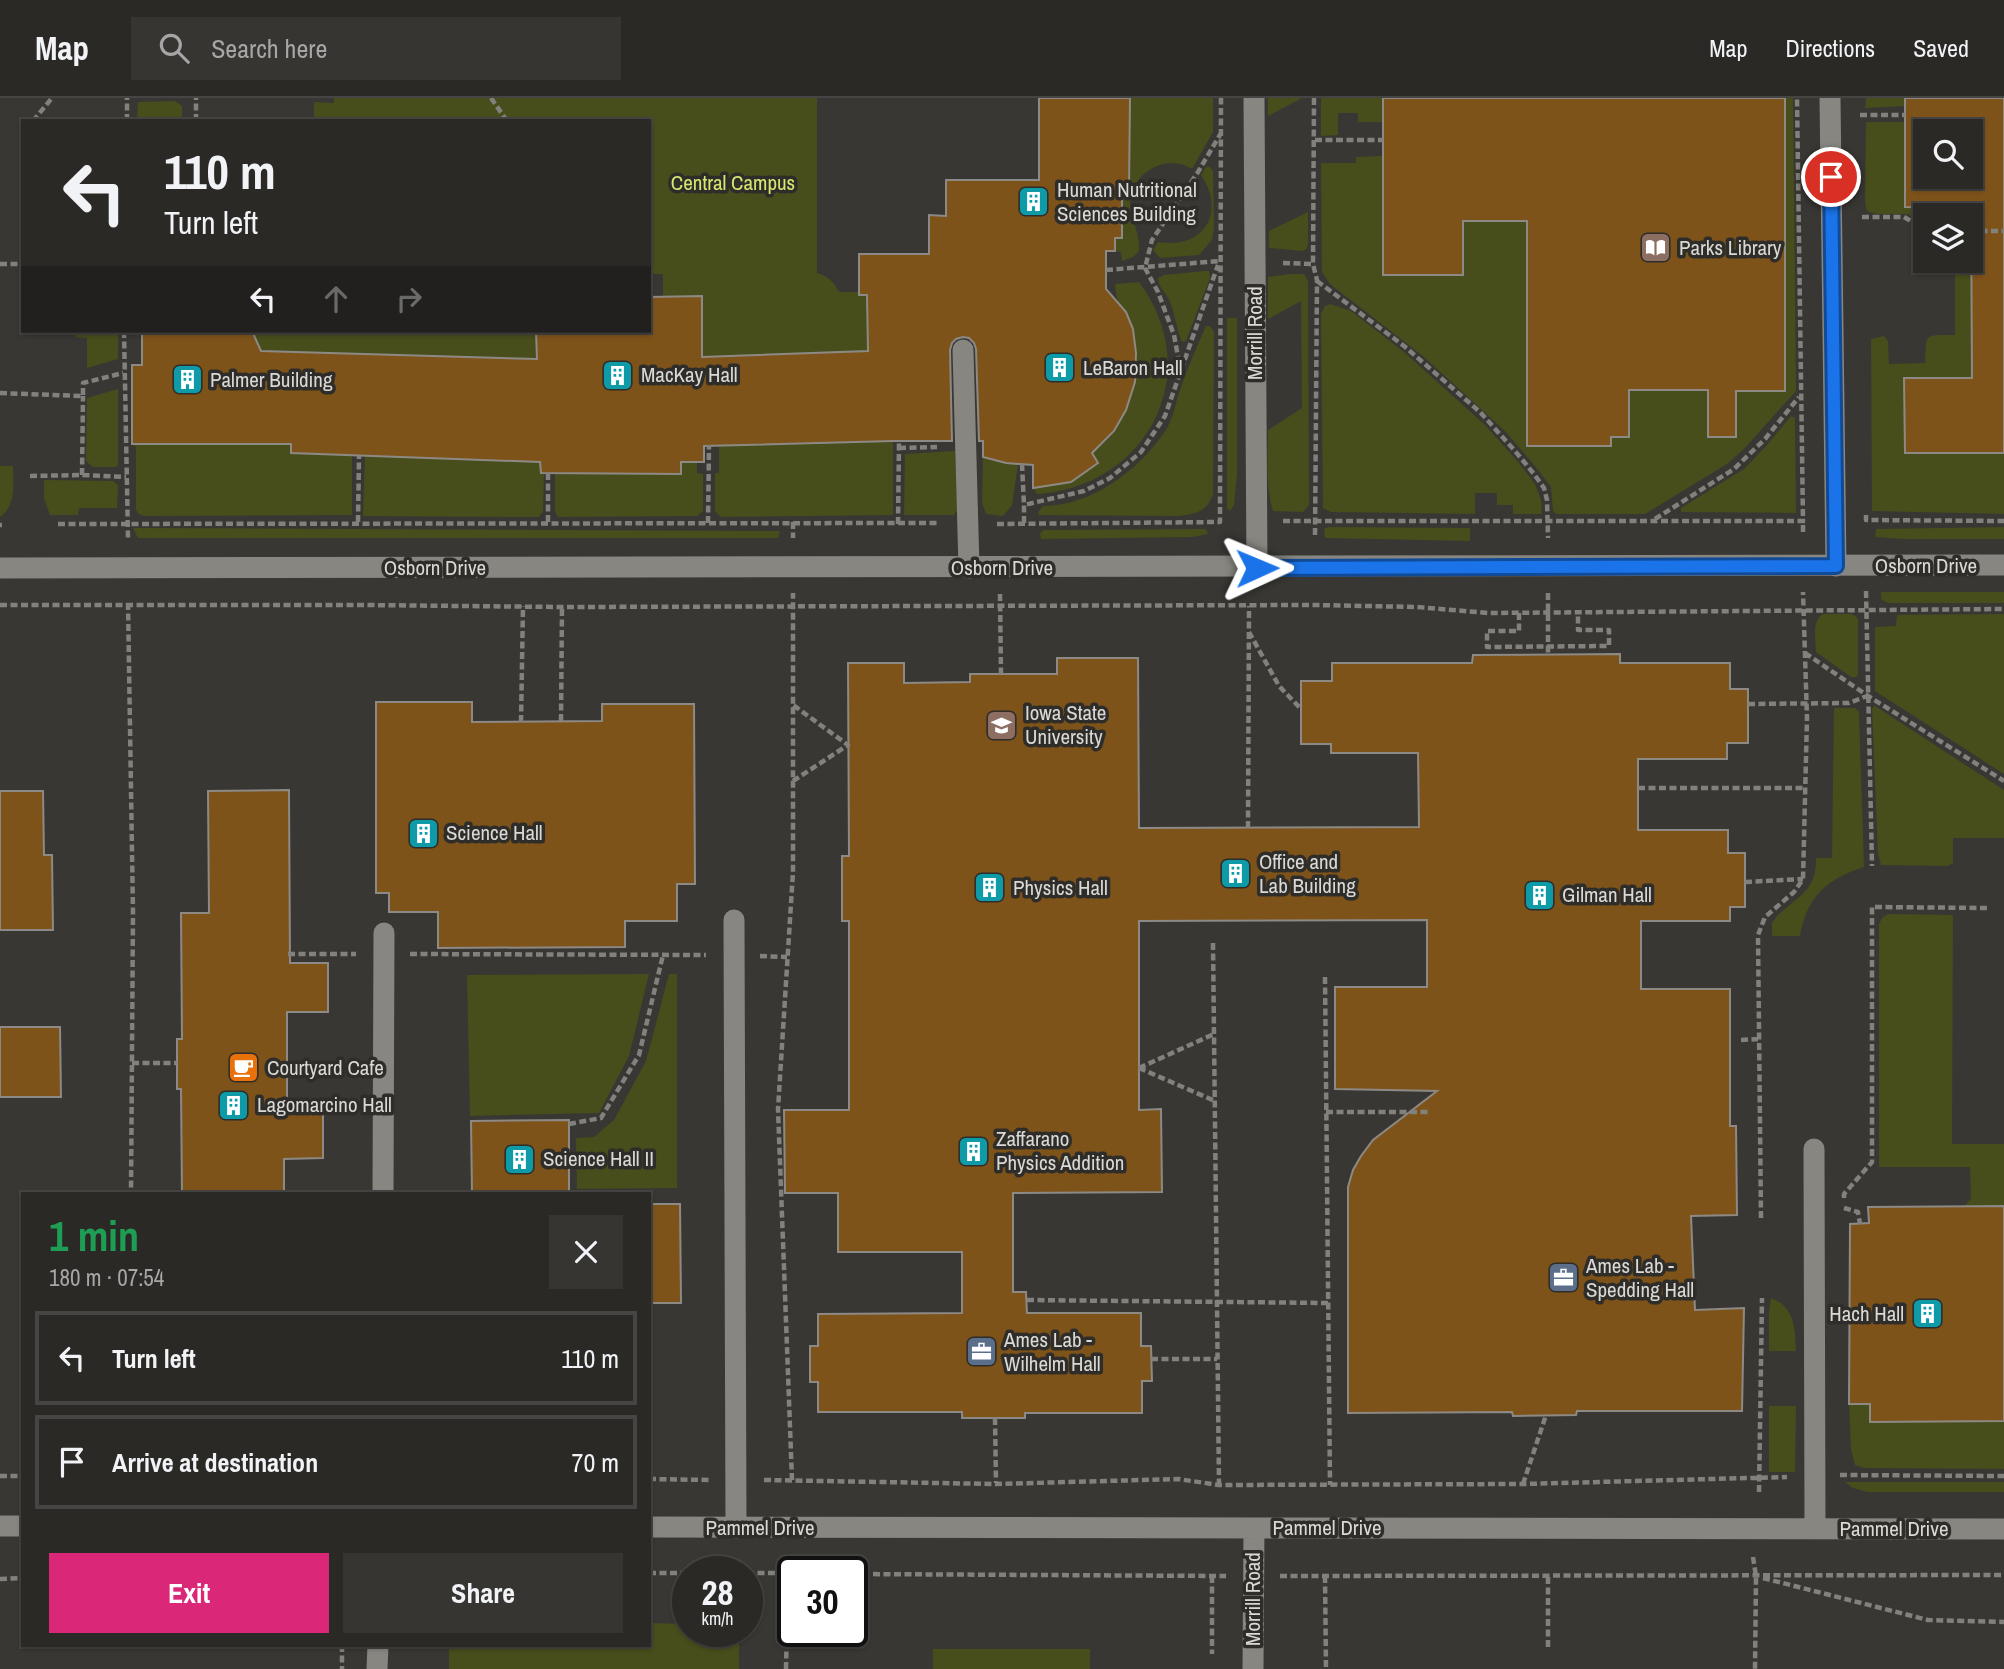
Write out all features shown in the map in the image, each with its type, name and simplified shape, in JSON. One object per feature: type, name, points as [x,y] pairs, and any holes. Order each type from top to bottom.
[{"type":"street","name":"Morrill Road","points":[[1254,98],[1257,568]]},
{"type":"street","points":[[1830,98],[1836,566]]},
{"type":"street","points":[[963,350],[969,568]]},
{"type":"street","name":"Osborn Drive","points":[[0,568],[2004,565]]},
{"type":"street","points":[[734,920],[736,1528]]},
{"type":"street","points":[[383,1192],[384,944]]},
{"type":"street","points":[[1814,1149],[1815,1529]]},
{"type":"street","points":[[0,1526],[21,1526]]},
{"type":"street","name":"Pammel Drive","points":[[651,1527],[2004,1529]]},
{"type":"street","name":"Morrill Road","points":[[1253,1669],[1254,1528]]},
{"type":"street","points":[[377,1669],[378,1647]]},
{"type":"path","points":[[35,119],[52,98]]},
{"type":"path","points":[[127,98],[127,119]]},
{"type":"path","points":[[196,98],[196,119]]},
{"type":"path","points":[[491,98],[506,119]]},
{"type":"path","points":[[989,524],[1220,522],[1221,98]]},
{"type":"path","points":[[1314,98],[1313,264],[1317,280],[1315,536]]},
{"type":"path","points":[[1279,521],[1803,521],[1797,98]]},
{"type":"path","points":[[1860,115],[1905,115]]},
{"type":"path","points":[[1181,374],[1174,335],[1158,292],[1145,268],[1152,240],[1221,133]]},
{"type":"path","points":[[1315,140],[1383,140]]},
{"type":"path","points":[[1862,217],[1904,217],[1913,222]]},
{"type":"path","points":[[1983,231],[2004,231]]},
{"type":"path","points":[[1106,270],[1220,261]]},
{"type":"path","points":[[1024,505],[1084,491],[1110,478],[1141,452],[1165,416],[1220,261]]},
{"type":"path","points":[[1279,263],[1313,264]]},
{"type":"path","points":[[0,264],[21,264]]},
{"type":"path","points":[[1317,280],[1404,346],[1480,412],[1535,474],[1544,488],[1548,539]]},
{"type":"path","points":[[124,333],[128,538]]},
{"type":"path","points":[[82,475],[83,383],[122,372],[124,374]]},
{"type":"path","points":[[0,393],[83,396]]},
{"type":"path","points":[[1654,520],[1734,469],[1765,439],[1800,396]]},
{"type":"path","points":[[708,523],[709,445]]},
{"type":"path","points":[[898,524],[899,445],[966,446]]},
{"type":"path","points":[[358,522],[359,456]]},
{"type":"path","points":[[1022,464],[1024,523]]},
{"type":"path","points":[[548,473],[548,523]]},
{"type":"path","points":[[30,476],[126,477]]},
{"type":"path","points":[[1866,520],[2004,521]]},
{"type":"path","points":[[793,522],[793,538]]},
{"type":"path","points":[[58,524],[947,522]]},
{"type":"path","points":[[1866,589],[1872,866]]},
{"type":"path","points":[[1761,1218],[1758,935],[1765,917],[1794,892],[1803,879],[1807,703],[1803,592]]},
{"type":"path","points":[[1548,593],[1548,655]]},
{"type":"path","points":[[627,598],[627,607]]},
{"type":"path","points":[[722,598],[722,606]]},
{"type":"path","points":[[1219,598],[1219,605]]},
{"type":"path","points":[[1316,598],[1316,605]]},
{"type":"path","points":[[128,604],[133,913],[131,1192]]},
{"type":"path","points":[[0,605],[1316,605],[1417,607],[1488,613],[2004,609]]},
{"type":"path","points":[[1000,605],[1001,674]]},
{"type":"path","points":[[521,722],[523,606]]},
{"type":"path","points":[[792,1480],[778,1109],[793,872],[793,606]]},
{"type":"path","points":[[1248,828],[1249,606]]},
{"type":"path","points":[[561,721],[562,607]]},
{"type":"path","points":[[1519,613],[1519,631],[1487,631],[1487,647],[1609,646],[1609,630],[1578,630],[1578,613]]},
{"type":"path","points":[[1249,631],[1279,686],[1301,709]]},
{"type":"path","points":[[1805,653],[2004,781]]},
{"type":"path","points":[[1748,704],[1849,703],[1868,696]]},
{"type":"path","points":[[793,704],[848,746],[793,781]]},
{"type":"path","points":[[1638,788],[1806,788]]},
{"type":"path","points":[[1745,882],[1803,879]]},
{"type":"path","points":[[1844,1194],[1872,1162],[1872,907],[1989,908]]},
{"type":"path","points":[[1213,943],[1219,1485]]},
{"type":"path","points":[[288,954],[384,944],[787,957]]},
{"type":"path","points":[[569,1124],[601,1118],[639,1055],[663,955]]},
{"type":"path","points":[[1325,977],[1330,1485]]},
{"type":"path","points":[[1214,1034],[1139,1068],[1215,1101]]},
{"type":"path","points":[[1741,1040],[1758,1039]]},
{"type":"path","points":[[132,1063],[177,1063]]},
{"type":"path","points":[[1326,1112],[1429,1112]]},
{"type":"path","points":[[1844,1208],[1858,1212],[1860,1224]]},
{"type":"path","points":[[1759,1492],[1762,1298]]},
{"type":"path","points":[[1027,1300],[1328,1303]]},
{"type":"path","points":[[1151,1359],[1217,1359]]},
{"type":"path","points":[[1523,1483],[1546,1415]]},
{"type":"path","points":[[995,1418],[996,1483]]},
{"type":"path","points":[[1838,1475],[2004,1476]]},
{"type":"path","points":[[0,1476],[21,1476]]},
{"type":"path","points":[[651,1479],[996,1483],[1178,1479],[1219,1485],[1330,1485],[1792,1476]]},
{"type":"path","points":[[1753,1558],[1756,1576],[1755,1669]]},
{"type":"path","points":[[651,1573],[672,1573]]},
{"type":"path","points":[[868,1574],[1253,1577],[2004,1575]]},
{"type":"path","points":[[1212,1576],[1212,1654]]},
{"type":"path","points":[[1325,1576],[1326,1669]]},
{"type":"path","points":[[1756,1576],[1928,1620],[2004,1622]]},
{"type":"path","points":[[1548,1577],[1548,1649]]},
{"type":"path","points":[[0,1579],[21,1578]]},
{"type":"path","points":[[342,1647],[342,1669]]},
{"type":"path","points":[[786,1669],[787,1647]]},
{"type":"green space","name":"Central Campus","points":[[334,98],[817,98],[817,273],[830,280],[839,292],[859,292],[859,295],[867,295],[868,351],[702,357],[702,296],[663,297],[663,274],[651,274],[651,119],[314,119],[314,102],[334,103]]},
{"type":"green space","points":[[1130,98],[1213,98],[1213,132],[1192,169],[1178,164],[1164,164],[1149,170],[1138,180],[1132,192],[1130,206],[1139,251],[1133,257],[1122,261],[1121,252],[1115,251],[1122,189],[1129,189]]},
{"type":"green space","points":[[1268,98],[1302,98],[1268,116]]},
{"type":"green space","points":[[1321,98],[1383,98],[1383,122],[1358,122],[1358,113],[1338,113],[1338,135],[1321,136]]},
{"type":"green space","points":[[1785,98],[1793,98],[1796,391],[1727,464],[1645,514],[1556,514],[1553,511],[1551,487],[1506,432],[1424,357],[1330,284],[1322,272],[1321,163],[1356,163],[1356,157],[1383,156],[1383,275],[1463,275],[1463,221],[1527,221],[1527,446],[1610,446],[1629,390],[1708,390],[1708,437],[1735,437],[1736,391],[1785,391]]},
{"type":"green space","points":[[1866,98],[1905,98],[1905,106],[1865,108]]},
{"type":"green space","points":[[175,101],[182,106],[182,119],[137,119],[138,102]]},
{"type":"green space","points":[[1866,122],[1905,122],[1905,207],[1913,207],[1913,217],[1908,214],[1877,214],[1867,211]]},
{"type":"green space","points":[[1206,167],[1213,171],[1212,240],[1199,255],[1160,258],[1153,250],[1158,242],[1187,240],[1206,226],[1212,203],[1201,175]]},
{"type":"green space","points":[[1308,212],[1306,249],[1269,248],[1269,231]]},
{"type":"green space","points":[[1209,271],[1210,278],[1186,341],[1182,342],[1170,303],[1158,278],[1164,275]]},
{"type":"green space","points":[[1955,273],[1970,273],[1972,378],[1904,378],[1905,452],[2004,453],[2004,514],[1872,511],[1871,339],[1884,336],[1888,341],[1889,364],[1925,363],[1928,338],[1955,335]]},
{"type":"green space","points":[[1304,274],[1308,281],[1309,505],[1303,512],[1273,511],[1268,481],[1268,430],[1302,408],[1301,301],[1268,319],[1268,277]]},
{"type":"green space","points":[[1139,282],[1159,317],[1167,353],[1166,387],[1155,420],[1136,448],[1109,471],[1076,487],[1037,494],[1033,488],[1071,482],[1098,463],[1092,453],[1113,433],[1120,422],[1135,382],[1136,361],[1115,284]]},
{"type":"green space","points":[[1330,304],[1351,311],[1404,352],[1485,425],[1535,484],[1541,500],[1542,514],[1513,514],[1513,505],[1497,505],[1497,493],[1475,493],[1475,514],[1331,512],[1323,508],[1321,314],[1325,306]]},
{"type":"green space","points":[[1227,318],[1237,318],[1237,474],[1234,505],[1230,511],[1227,508]]},
{"type":"green space","points":[[1206,326],[1210,326],[1214,332],[1213,494],[1208,505],[1196,512],[1180,516],[1038,515],[1043,506],[1079,500],[1097,492],[1129,471],[1144,457],[1167,428]]},
{"type":"green space","points":[[76,333],[118,333],[118,359],[87,368],[87,338],[76,337]]},
{"type":"green space","points":[[253,333],[536,333],[537,359],[292,352],[269,368]]},
{"type":"green space","points":[[118,389],[118,466],[93,467],[86,461],[87,398]]},
{"type":"green space","points":[[291,409],[291,453],[352,456],[352,515],[144,516],[136,510],[136,447],[132,444],[242,444]]},
{"type":"green space","points":[[1791,416],[1795,418],[1796,513],[1681,512],[1681,508],[1744,469]]},
{"type":"green space","points":[[893,441],[893,515],[721,517],[715,511],[715,473],[719,473],[719,446]]},
{"type":"green space","points":[[955,451],[957,510],[954,515],[904,515],[905,454]]},
{"type":"green space","points":[[365,456],[540,462],[541,473],[544,473],[543,511],[539,517],[363,516]]},
{"type":"green space","points":[[983,457],[1018,464],[1012,505],[1003,516],[986,514],[982,503]]},
{"type":"green space","points":[[697,462],[697,473],[703,474],[703,511],[697,516],[558,517],[555,512],[555,473],[681,474],[681,463]]},
{"type":"green space","points":[[0,466],[13,466],[13,487],[12,500],[0,517]]},
{"type":"green space","points":[[44,480],[113,481],[118,485],[117,508],[79,508],[78,515],[50,515],[44,499]]},
{"type":"green space","points":[[2004,527],[2004,539],[1875,537],[1876,529]]},
{"type":"green space","points":[[133,528],[780,531],[778,538],[138,538]]},
{"type":"green space","points":[[1470,528],[1470,541],[1325,538],[1324,529]]},
{"type":"green space","points":[[1206,529],[1208,534],[1192,537],[1041,539],[1040,533],[1044,530]]},
{"type":"green space","points":[[1881,592],[2004,592],[2004,603],[1888,603],[1881,599]]},
{"type":"green space","points":[[1823,614],[1856,616],[1856,677],[1851,677],[1816,652],[1816,626]]},
{"type":"green space","points":[[2004,614],[2004,774],[1875,691],[1875,627],[1896,626],[1897,615]]},
{"type":"green space","points":[[1875,706],[2004,790],[2004,838],[1953,838],[1953,863],[1947,866],[1881,865],[1878,853],[1872,708]]},
{"type":"green space","points":[[1834,708],[1855,708],[1859,712],[1864,867],[1839,877],[1821,891],[1808,910],[1800,936],[1772,936],[1772,923],[1777,916],[1810,885],[1816,858],[1832,858]]},
{"type":"green space","points":[[1888,914],[1953,915],[1952,1144],[2004,1144],[2004,1206],[1965,1206],[1971,1198],[1970,1167],[1879,1167],[1879,924]]},
{"type":"green space","points":[[649,974],[629,1056],[599,1113],[470,1116],[467,975]]},
{"type":"green space","points":[[669,974],[677,974],[677,1188],[577,1189],[576,1138],[594,1137],[614,1120],[646,1061]]},
{"type":"green space","points":[[1771,1298],[1789,1313],[1794,1327],[1796,1351],[1769,1351]]},
{"type":"green space","points":[[1849,1404],[1870,1404],[1871,1422],[2004,1421],[2004,1469],[1864,1468],[1855,1465],[1851,1450]]},
{"type":"green space","points":[[1769,1406],[1796,1406],[1795,1472],[1769,1472]]},
{"type":"green space","points":[[1845,1482],[2004,1482],[2004,1492],[1868,1492],[1853,1488]]},
{"type":"green space","points":[[651,1623],[672,1624],[672,1647],[739,1647],[739,1669],[449,1669],[449,1647],[651,1647]]},
{"type":"green space","points":[[933,1649],[1090,1649],[1090,1669],[933,1669]]},
{"type":"building","points":[[1039,98],[1130,98],[1129,189],[1122,189],[1122,238],[1115,238],[1115,251],[1106,251],[1106,289],[1126,312],[1133,329],[1135,382],[1126,410],[1114,431],[1092,453],[1098,463],[1071,482],[1033,488],[1033,465],[1006,463],[983,457],[983,441],[979,441],[976,349],[969,338],[963,337],[952,343],[950,350],[952,441],[704,446],[704,462],[681,462],[681,474],[541,473],[540,462],[291,453],[291,444],[132,444],[132,365],[142,365],[142,333],[253,333],[261,351],[537,359],[536,333],[651,333],[651,297],[702,296],[702,357],[868,351],[867,295],[859,295],[859,254],[929,254],[929,215],[946,216],[946,180],[1039,180]]},
{"type":"building","name":"Parks Library","points":[[1383,98],[1785,98],[1785,391],[1736,391],[1736,437],[1708,437],[1708,390],[1629,390],[1629,437],[1611,437],[1611,446],[1527,446],[1527,221],[1463,221],[1463,275],[1383,275]]},
{"type":"building","points":[[1905,98],[2004,98],[2004,453],[1905,453],[1904,378],[1972,378],[1971,273],[1983,273],[1983,203],[1913,203],[1913,207],[1905,207]]},
{"type":"building","points":[[1620,654],[1620,663],[1730,663],[1730,689],[1748,689],[1748,743],[1727,743],[1727,759],[1638,759],[1638,830],[1728,830],[1728,853],[1745,853],[1745,907],[1730,907],[1730,921],[1641,921],[1641,989],[1730,989],[1730,1126],[1736,1126],[1737,1215],[1691,1216],[1695,1310],[1744,1308],[1742,1411],[1577,1411],[1576,1415],[1513,1416],[1512,1412],[1348,1413],[1348,1187],[1353,1170],[1373,1140],[1437,1091],[1335,1089],[1335,987],[1427,987],[1427,920],[1139,921],[1139,1110],[1161,1109],[1162,1192],[1013,1193],[1013,1292],[1026,1292],[1027,1313],[1141,1313],[1141,1346],[1151,1346],[1152,1381],[1142,1381],[1142,1413],[1025,1413],[1025,1418],[962,1418],[962,1412],[818,1412],[818,1382],[810,1382],[810,1346],[818,1346],[818,1314],[962,1313],[962,1252],[838,1252],[838,1193],[785,1193],[784,1110],[849,1110],[849,921],[842,921],[842,856],[849,856],[848,663],[904,663],[904,683],[970,682],[970,674],[1057,674],[1057,658],[1138,658],[1139,828],[1419,827],[1418,753],[1331,753],[1331,744],[1301,744],[1301,681],[1332,681],[1332,663],[1472,663],[1473,655]]},
{"type":"building","name":"Science Hall","points":[[376,702],[472,702],[472,722],[602,721],[602,704],[694,704],[695,884],[677,884],[677,921],[625,921],[625,947],[438,948],[438,912],[389,912],[389,893],[376,893]]},
{"type":"building","name":"Lagomarcino Hall","points":[[289,790],[290,963],[328,963],[328,1012],[287,1012],[287,1112],[323,1112],[323,1158],[284,1159],[284,1192],[182,1192],[181,1089],[177,1089],[177,1039],[182,1039],[181,913],[209,913],[208,791]]},
{"type":"building","points":[[0,791],[43,791],[44,855],[52,855],[53,930],[0,930]]},
{"type":"building","points":[[0,1027],[60,1027],[61,1097],[0,1097]]},
{"type":"building","name":"Science Hall II","points":[[569,1120],[569,1192],[472,1192],[471,1121]]},
{"type":"building","name":"Science Hall II","points":[[651,1204],[680,1204],[681,1303],[651,1303]]},
{"type":"building","name":"Hach Hall","points":[[2004,1206],[2004,1421],[1870,1422],[1870,1404],[1849,1404],[1850,1224],[1869,1223],[1868,1207]]},
{"type":"place","name":"Human Nutritional Sciences Building","points":[[1034,202]]},
{"type":"place","name":"Parks Library","points":[[1656,248]]},
{"type":"place","name":"LeBaron Hall","points":[[1060,368]]},
{"type":"place","name":"MacKay Hall","points":[[618,375]]},
{"type":"place","name":"Palmer Building","points":[[187,380]]},
{"type":"place","name":"Iowa State University","points":[[1002,725]]},
{"type":"place","name":"Science Hall","points":[[423,833]]},
{"type":"place","name":"Office and Lab Building","points":[[1236,874]]},
{"type":"place","name":"Physics Hall","points":[[990,888]]},
{"type":"place","name":"Gilman Hall","points":[[1539,895]]},
{"type":"place","name":"Courtyard Cafe","points":[[244,1068]]},
{"type":"place","name":"Lagomarcino Hall","points":[[234,1105]]},
{"type":"place","name":"Zaffarano Physics Addition","points":[[973,1151]]},
{"type":"place","name":"Science Hall II","points":[[520,1159]]},
{"type":"place","name":"Ames Lab - Spedding Hall","points":[[1563,1278]]},
{"type":"place","name":"Hach Hall","points":[[1927,1314]]},
{"type":"place","name":"Ames Lab - Wilhelm Hall","points":[[981,1352]]},
{"type":"route","points":[[1257,568],[1836,566],[1831,177]]}]
